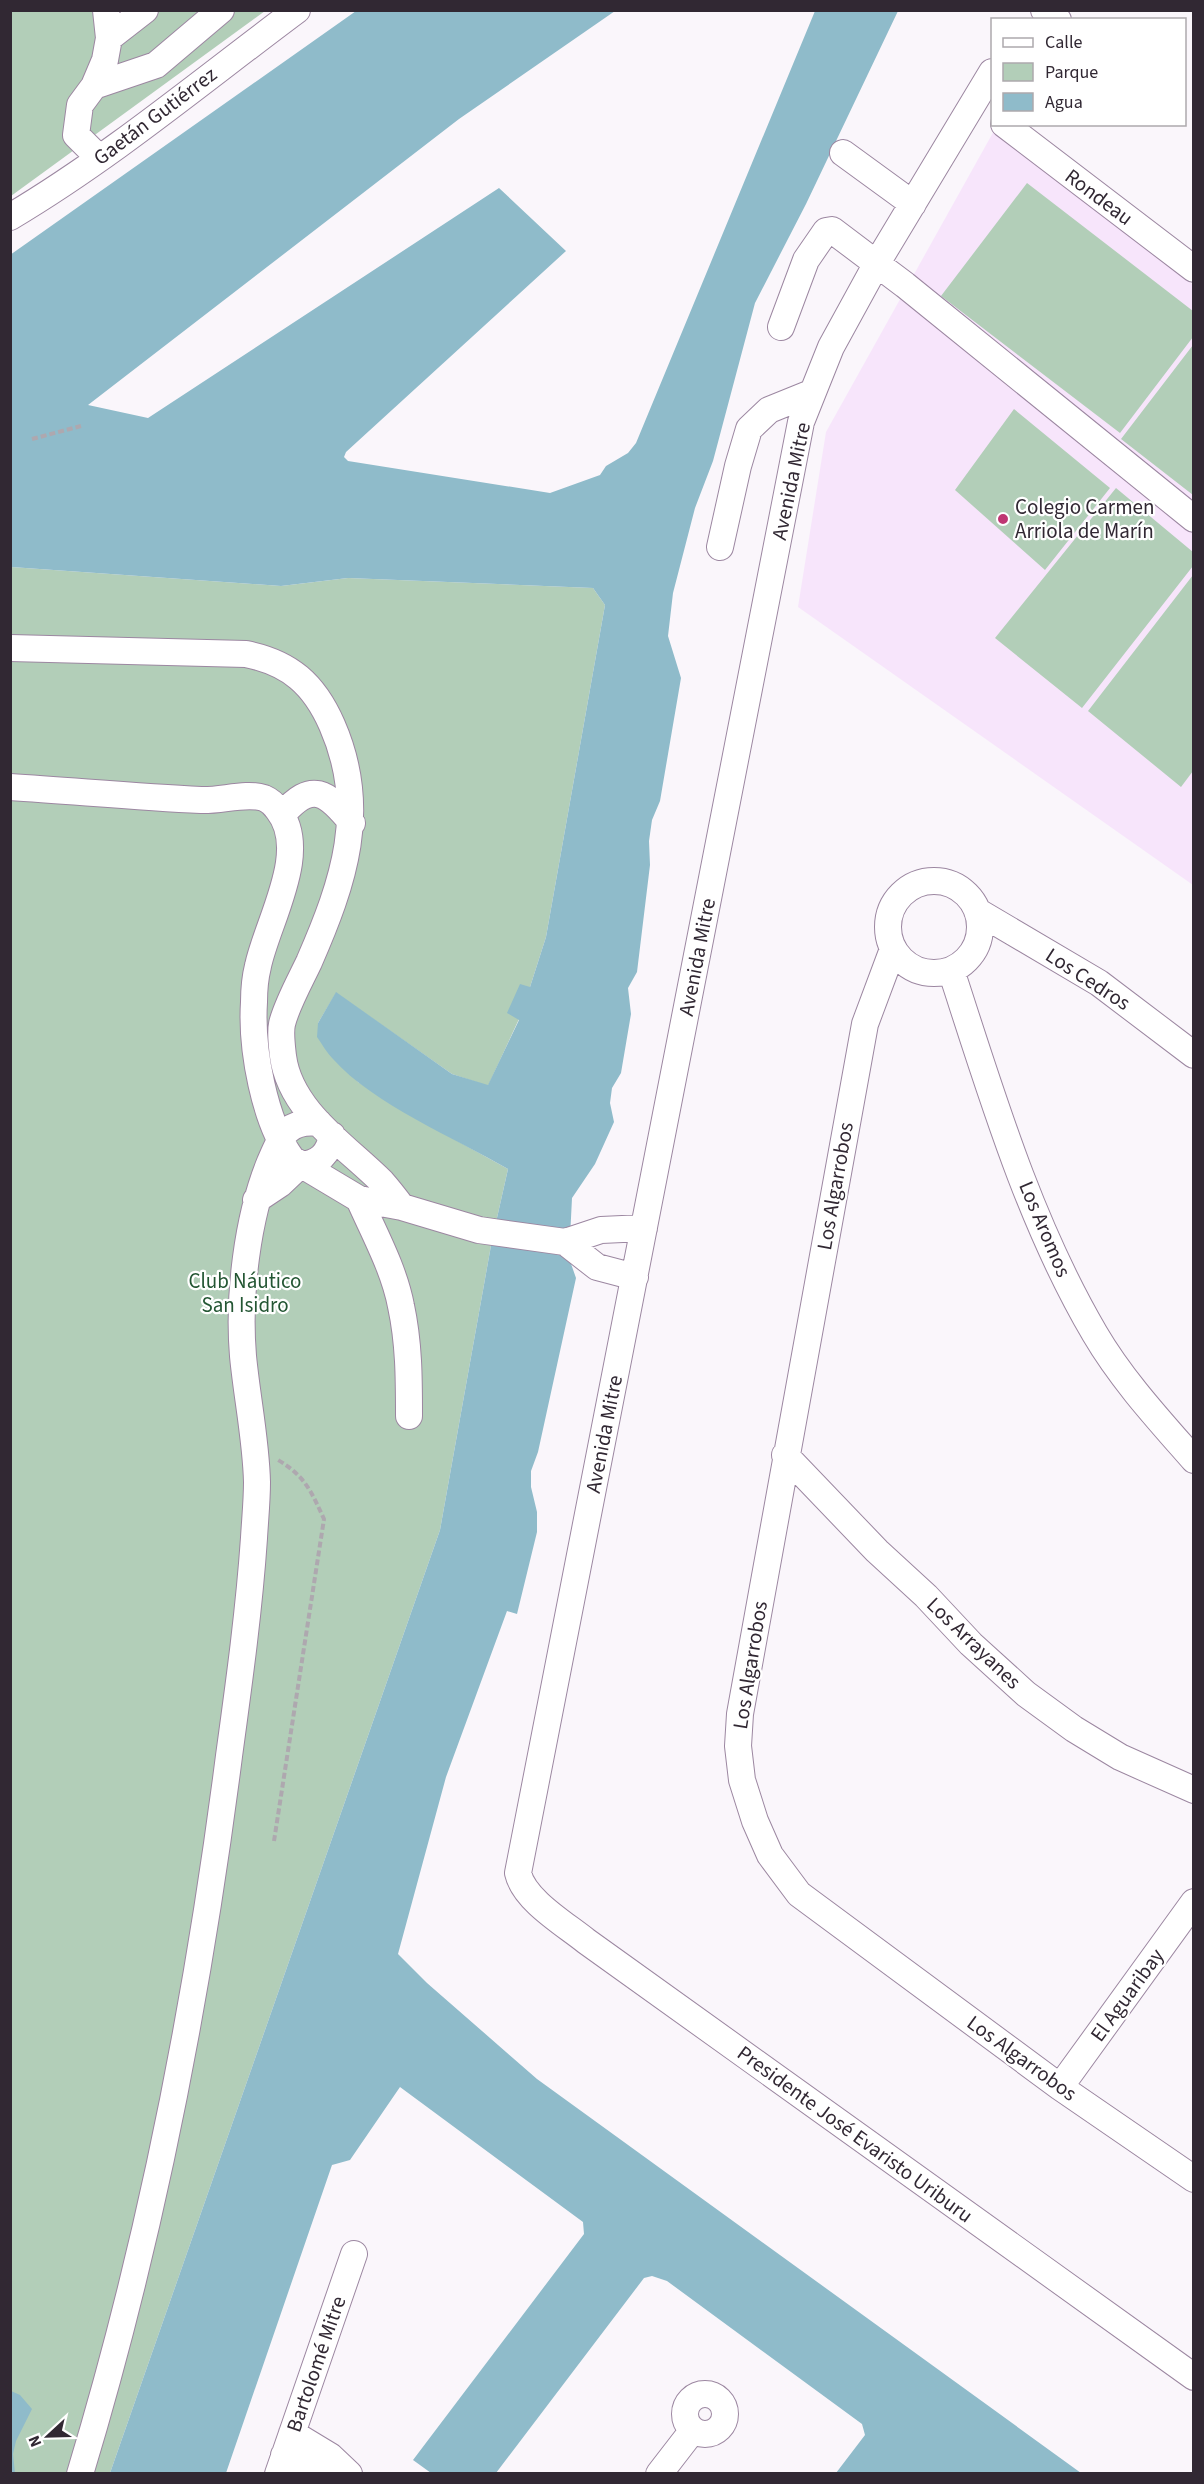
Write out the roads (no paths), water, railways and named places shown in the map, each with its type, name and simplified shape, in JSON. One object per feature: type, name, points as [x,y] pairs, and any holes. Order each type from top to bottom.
[{"type":"street","points":[[99,158],[76,135],[80,105],[94,86],[105,60],[109,38],[106,10]]},
{"type":"street","points":[[109,38],[145,10]]},
{"type":"street","name":"Gaetán Gutiérrez","points":[[10,217],[42,198],[99,158],[297,10]]},
{"type":"street","points":[[94,86],[156,65],[212,13]]},
{"type":"street","name":"Avenida Mitre","points":[[521,1885],[518,1873],[801,422],[831,346],[877,263],[913,204],[983,108],[991,79]]},
{"type":"street","name":"Rondeau","points":[[1007,126],[1194,270]]},
{"type":"street","points":[[843,153],[913,204]]},
{"type":"street","points":[[781,327],[806,260],[826,231],[832,230],[877,263],[1194,519]]},
{"type":"street","points":[[720,548],[738,466],[749,429],[769,410],[811,393]]},
{"type":"street","points":[[10,648],[246,654],[269,659],[296,673],[325,708],[343,750],[351,798],[352,822],[346,859],[332,901],[315,949],[281,1025],[283,1058],[294,1090],[325,1129],[384,1184],[402,1207]]},
{"type":"street","points":[[10,787],[204,800],[262,797],[272,802],[282,815],[288,828],[290,844],[287,874],[258,966],[254,1004],[256,1052],[270,1113],[280,1139],[292,1159],[300,1165],[359,1199],[402,1207],[479,1230],[561,1241],[601,1230],[644,1228]]},
{"type":"street","points":[[282,815],[296,799],[310,794],[320,794],[335,802],[352,822]]},
{"type":"street","name":"Los Cedros","points":[[893,949],[888,934],[890,912],[902,893],[915,885],[929,881],[944,882],[958,888],[969,898],[977,911],[1099,983],[1194,1055]]},
{"type":"street","points":[[893,949],[901,960],[912,968],[931,972],[951,969],[963,962],[975,945],[980,925],[977,911]]},
{"type":"street","name":"Los Algarrobos","points":[[893,949],[865,1024],[785,1455],[740,1714],[738,1746],[742,1780],[755,1821],[770,1855],[800,1894],[1060,2087],[1194,2179]]},
{"type":"street","name":"Los Aromos","points":[[951,969],[995,1105],[1037,1213],[1067,1280],[1095,1335],[1121,1373],[1194,1460]]},
{"type":"street","points":[[80,2474],[148,2214],[190,2008],[222,1815],[250,1597],[257,1482],[243,1350],[244,1266],[256,1200],[280,1139],[287,1130],[308,1121],[325,1129]]},
{"type":"street","points":[[256,1200],[280,1184],[300,1165],[309,1165],[319,1161],[326,1154],[325,1129]]},
{"type":"street","points":[[359,1199],[382,1251],[401,1304],[409,1360],[409,1416]]},
{"type":"street","points":[[561,1241],[597,1267],[635,1277]]},
{"type":"street","name":"Los Arrayanes","points":[[785,1455],[877,1551],[926,1596],[971,1644],[1026,1694],[1074,1729],[1120,1757],[1194,1790]]},
{"type":"street","name":"Presidente José Evaristo Uriburu","points":[[521,1885],[531,1896],[586,1941],[1194,2377]]},
{"type":"street","name":"El Aguaribay","points":[[1060,2087],[1194,1902]]},
{"type":"street","name":"Bartolomé Mitre","points":[[285,2454],[354,2254]]},
{"type":"street","points":[[659,2474],[693,2430]]},
{"type":"street","points":[[285,2454],[322,2474]]},
{"type":"street","points":[[285,2454],[330,2457],[349,2474]]},
{"type":"water","points":[[356,11],[615,11],[459,119],[88,405],[148,418],[499,188],[566,251],[346,452],[344,457],[348,461],[550,493],[600,475],[606,466],[628,453],[636,443],[815,11],[898,11],[806,204],[755,303],[713,461],[695,508],[673,593],[668,636],[681,678],[660,801],[652,820],[649,841],[650,865],[637,972],[628,988],[631,1014],[621,1073],[612,1088],[610,1103],[614,1122],[595,1164],[572,1198],[569,1258],[576,1278],[538,1452],[531,1471],[531,1487],[537,1512],[537,1532],[517,1614],[507,1611],[446,1777],[398,1954],[427,1983],[537,2079],[1081,2473],[836,2473],[865,2435],[862,2424],[667,2281],[652,2276],[644,2278],[496,2473],[431,2473],[413,2460],[584,2234],[583,2222],[400,2087],[350,2160],[332,2165],[226,2473],[110,2473],[440,1530],[492,1240],[508,1169],[370,1091],[329,1054],[317,1037],[318,1023],[336,992],[452,1074],[488,1085],[519,1020],[507,1013],[520,984],[530,987],[546,937],[605,605],[593,588],[348,578],[281,586],[11,567],[10,255]]},
{"type":"water","points":[[11,2391],[20,2395],[32,2409],[16,2441],[13,2454],[15,2473],[11,2473]]},
{"type":"place","name":"Colegio Carmen Arriola de Marín","points":[[1003,519]]},
{"type":"park label","name":"Club Náutico San Isidro","points":[[245,1293]]}]
